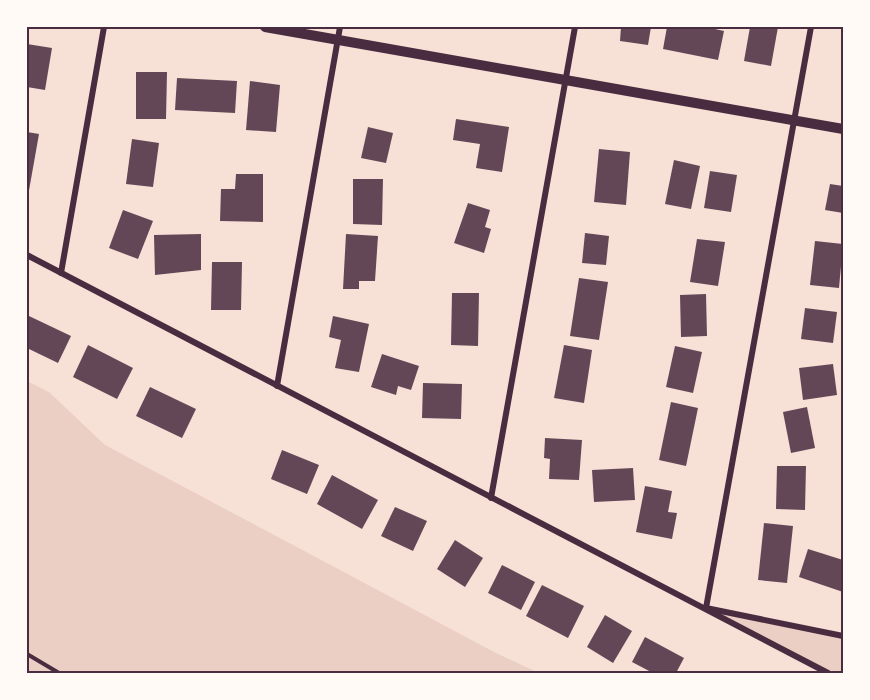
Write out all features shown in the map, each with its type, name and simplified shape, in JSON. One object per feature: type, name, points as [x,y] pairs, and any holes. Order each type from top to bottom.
[{"type":"street","points":[[62,273],[104,27]]},
{"type":"street","points":[[265,27],[843,129]]},
{"type":"street","points":[[277,386],[340,27]]},
{"type":"street","points":[[491,498],[575,27]]},
{"type":"street","points":[[706,608],[811,27]]},
{"type":"street","points":[[27,255],[828,673]]},
{"type":"street","points":[[706,608],[843,636]]},
{"type":"path","points":[[27,654],[59,673]]},
{"type":"shaded area","points":[[27,381],[49,392],[105,445],[496,653],[539,673],[27,673]]},
{"type":"shaded area","points":[[706,608],[843,634],[843,673],[828,673]]},
{"type":"building","points":[[621,27],[651,27],[648,45],[620,41]]},
{"type":"building","points":[[667,27],[706,27],[724,31],[718,60],[663,49]]},
{"type":"building","points":[[750,27],[778,27],[771,66],[744,61]]},
{"type":"building","points":[[27,44],[52,48],[45,90],[27,87]]},
{"type":"building","points":[[136,72],[167,72],[166,119],[136,119]]},
{"type":"building","points":[[177,78],[237,81],[235,113],[175,110]]},
{"type":"building","points":[[250,81],[280,85],[276,132],[246,130]]},
{"type":"building","points":[[456,119],[509,127],[502,172],[476,168],[480,144],[453,140]]},
{"type":"building","points":[[368,127],[393,133],[386,163],[361,158]]},
{"type":"building","points":[[27,132],[39,134],[28,196],[27,196]]},
{"type":"building","points":[[132,139],[159,143],[153,187],[126,184]]},
{"type":"building","points":[[599,149],[630,152],[626,205],[594,202]]},
{"type":"building","points":[[674,160],[700,166],[691,209],[665,204]]},
{"type":"building","points":[[710,171],[737,175],[731,212],[704,208]]},
{"type":"building","points":[[236,174],[263,174],[263,222],[220,221],[221,189],[235,189]]},
{"type":"building","points":[[353,179],[383,179],[382,225],[353,224]]},
{"type":"building","points":[[830,184],[843,186],[843,213],[825,210]]},
{"type":"building","points":[[468,203],[490,210],[485,227],[491,229],[484,253],[454,243]]},
{"type":"building","points":[[123,210],[153,221],[138,259],[109,248]]},
{"type":"building","points":[[585,233],[609,236],[606,265],[582,263]]},
{"type":"building","points":[[201,234],[201,270],[155,275],[154,235]]},
{"type":"building","points":[[346,234],[378,236],[375,281],[359,281],[359,289],[343,289]]},
{"type":"building","points":[[697,239],[725,242],[718,286],[690,282]]},
{"type":"building","points":[[815,241],[843,244],[839,288],[810,285]]},
{"type":"building","points":[[212,262],[242,262],[241,310],[211,310]]},
{"type":"building","points":[[579,278],[608,282],[599,340],[570,336]]},
{"type":"building","points":[[452,293],[479,293],[478,346],[451,345]]},
{"type":"building","points":[[706,294],[707,336],[681,337],[680,295]]},
{"type":"building","points":[[805,308],[837,312],[833,343],[801,339]]},
{"type":"building","points":[[29,316],[71,336],[58,363],[27,348]]},
{"type":"building","points":[[333,316],[369,324],[359,372],[335,368],[341,340],[329,337]]},
{"type":"building","points":[[88,345],[133,368],[117,399],[73,377]]},
{"type":"building","points":[[564,345],[592,350],[584,403],[554,398]]},
{"type":"building","points":[[675,346],[702,352],[693,393],[666,387]]},
{"type":"building","points":[[382,354],[419,366],[411,390],[398,386],[396,395],[371,387]]},
{"type":"building","points":[[833,364],[837,395],[803,400],[799,368]]},
{"type":"building","points":[[423,383],[462,384],[461,419],[422,418]]},
{"type":"building","points":[[150,387],[196,409],[182,438],[136,416]]},
{"type":"building","points":[[671,402],[698,408],[686,466],[659,460]]},
{"type":"building","points":[[807,407],[815,448],[791,453],[783,412]]},
{"type":"building","points":[[545,438],[582,440],[579,480],[549,479],[550,459],[544,458]]},
{"type":"building","points":[[282,450],[319,465],[307,494],[271,479]]},
{"type":"building","points":[[777,466],[806,466],[805,510],[776,509]]},
{"type":"building","points":[[633,468],[635,500],[594,502],[592,470]]},
{"type":"building","points":[[332,475],[378,500],[362,529],[317,504]]},
{"type":"building","points":[[645,486],[672,491],[668,512],[677,513],[672,539],[636,532]]},
{"type":"building","points":[[395,507],[427,521],[413,551],[381,536]]},
{"type":"building","points":[[764,523],[793,526],[787,583],[758,580]]},
{"type":"building","points":[[455,540],[483,558],[465,587],[437,569]]},
{"type":"building","points":[[808,549],[843,560],[843,592],[799,577]]},
{"type":"building","points":[[502,565],[535,582],[521,610],[488,593]]},
{"type":"building","points":[[542,585],[584,606],[568,638],[526,616]]},
{"type":"building","points":[[605,615],[632,631],[613,663],[587,647]]},
{"type":"building","points":[[645,637],[684,658],[676,673],[653,673],[632,662]]}]
